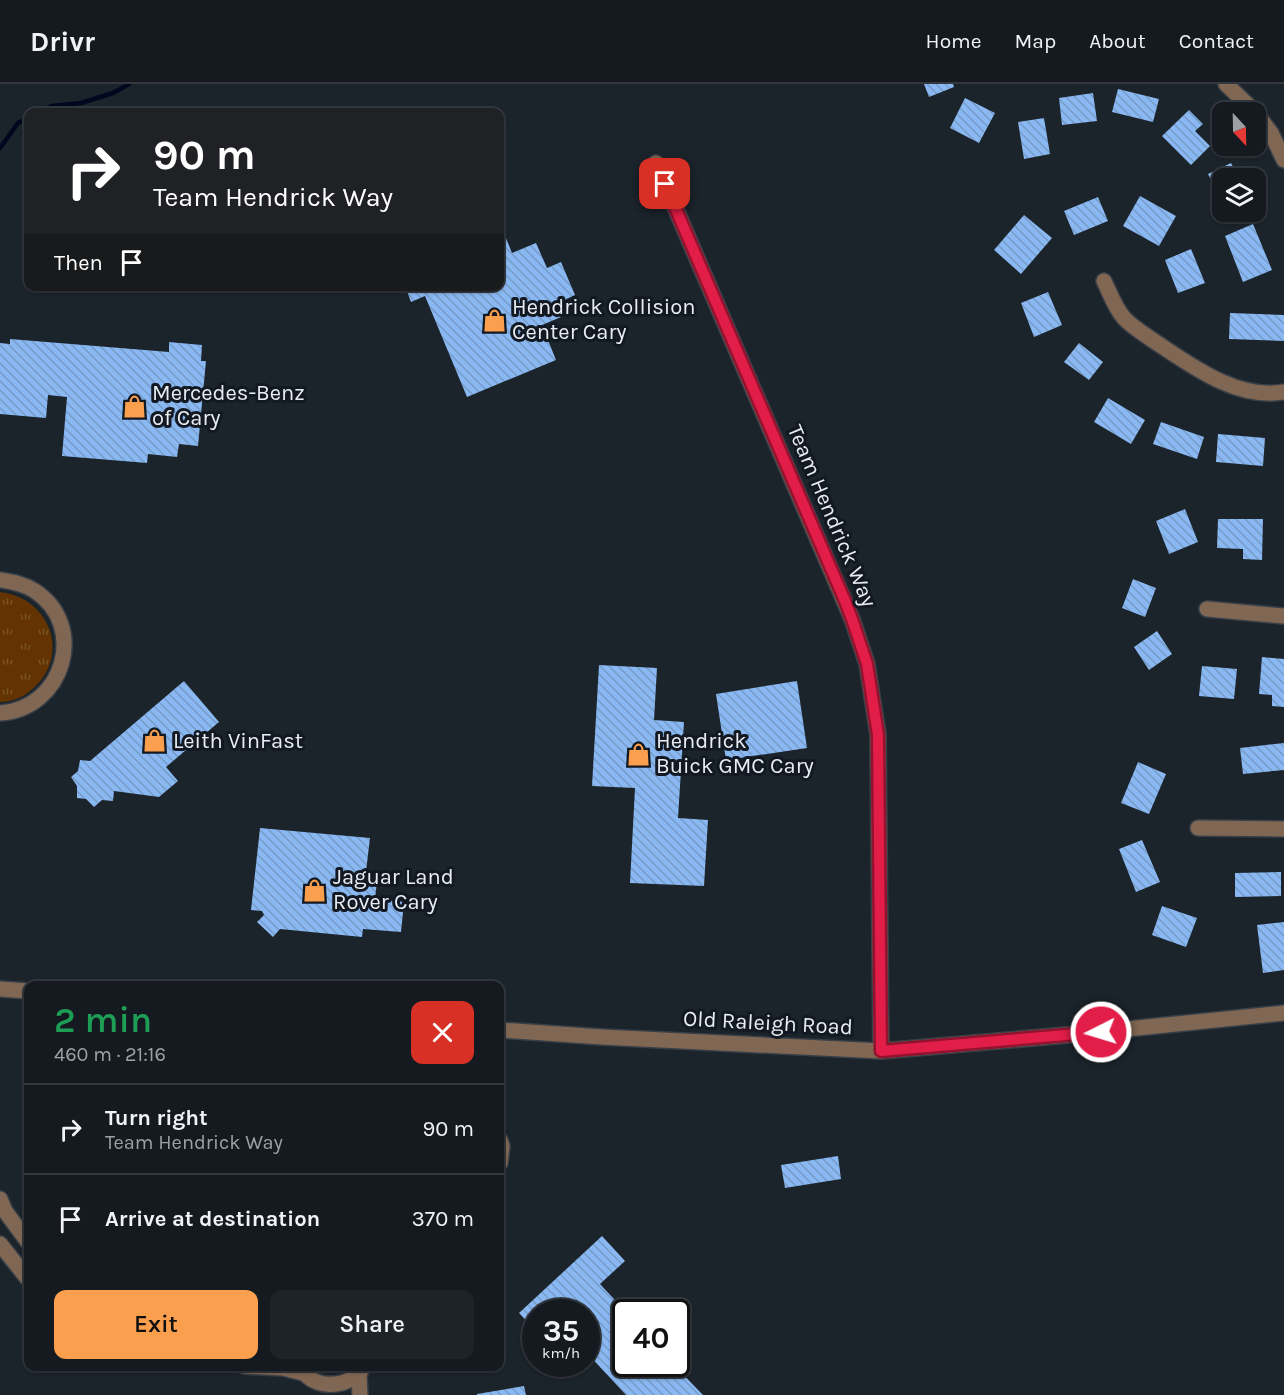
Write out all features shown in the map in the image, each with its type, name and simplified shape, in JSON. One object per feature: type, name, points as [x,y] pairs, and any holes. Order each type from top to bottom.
[{"type":"street","points":[[1226,84],[1244,102]]},
{"type":"street","points":[[1266,127],[1284,160]]},
{"type":"street","name":"Team Hendrick Way","points":[[656,163],[840,589],[867,664],[878,735],[881,1051]]},
{"type":"street","points":[[1104,281],[1121,315],[1129,324],[1174,354],[1219,381],[1249,391],[1277,394],[1284,392]]},
{"type":"street","points":[[0,580],[19,583],[36,592],[50,605],[60,622],[64,641],[63,660],[56,679],[45,694],[29,706],[0,713]]},
{"type":"street","points":[[1207,609],[1284,616]]},
{"type":"street","points":[[1198,828],[1284,829]]},
{"type":"street","points":[[0,989],[24,991]]},
{"type":"street","name":"Old Raleigh Road","points":[[504,1030],[602,1038],[881,1051],[1284,1013]]},
{"type":"street","points":[[0,1200],[24,1236]]},
{"type":"street","points":[[0,1244],[24,1274]]},
{"type":"street","points":[[306,1374],[326,1384],[341,1383],[361,1371]]},
{"type":"street","points":[[360,1395],[361,1371]]},
{"type":"street","points":[[306,1374],[325,1395]]},
{"type":"green space","points":[[0,592],[18,597],[33,606],[43,618],[50,632],[53,647],[50,663],[43,678],[23,696],[0,702]]},
{"type":"building","points":[[924,84],[953,84],[954,87],[929,97]]},
{"type":"building","points":[[1118,89],[1159,99],[1153,122],[1112,112]]},
{"type":"building","points":[[1093,93],[1097,121],[1062,125],[1059,98]]},
{"type":"building","points":[[965,98],[995,113],[979,143],[950,128]]},
{"type":"building","points":[[1189,110],[1203,124],[1195,131],[1210,146],[1191,165],[1162,136]]},
{"type":"building","points":[[1044,118],[1050,154],[1024,159],[1018,122]]},
{"type":"building","points":[[1231,163],[1234,168],[1221,168]]},
{"type":"building","points":[[1140,196],[1176,216],[1159,246],[1123,226]]},
{"type":"building","points":[[1098,197],[1108,221],[1074,235],[1064,211]]},
{"type":"building","points":[[1024,215],[1052,238],[1021,274],[994,250]]},
{"type":"building","points":[[1253,224],[1272,270],[1243,282],[1225,236]]},
{"type":"building","name":"Hendrick Collision Center Cary","points":[[504,233],[512,253],[536,243],[547,268],[561,262],[575,295],[560,302],[566,315],[542,325],[556,360],[467,397],[425,296],[411,302],[407,291],[504,291]]},
{"type":"building","points":[[1191,249],[1205,283],[1178,293],[1165,260]]},
{"type":"building","points":[[1048,292],[1062,325],[1034,337],[1021,303]]},
{"type":"building","points":[[1230,313],[1284,315],[1284,341],[1229,339]]},
{"type":"building","name":"Mercedes-Benz of Cary","points":[[10,339],[169,352],[169,342],[202,345],[201,361],[206,361],[198,446],[179,444],[177,457],[148,454],[147,463],[62,456],[67,397],[48,395],[46,418],[0,414],[0,343],[10,344]]},
{"type":"building","points":[[1079,343],[1103,362],[1089,380],[1064,362]]},
{"type":"building","points":[[1108,398],[1145,420],[1131,444],[1094,422]]},
{"type":"building","points":[[1161,422],[1204,437],[1197,459],[1153,444]]},
{"type":"building","points":[[1218,434],[1265,438],[1263,466],[1216,462]]},
{"type":"building","points":[[1185,509],[1198,542],[1169,554],[1156,521]]},
{"type":"building","points":[[1218,519],[1263,519],[1262,560],[1243,559],[1243,549],[1217,548]]},
{"type":"building","points":[[1133,579],[1156,588],[1145,617],[1122,608]]},
{"type":"building","points":[[1157,631],[1172,654],[1149,670],[1134,647]]},
{"type":"building","points":[[1262,657],[1284,659],[1284,707],[1272,706],[1272,695],[1259,694]]},
{"type":"building","name":"Hendrick Buick GMC Cary","points":[[599,665],[657,668],[654,720],[684,722],[678,818],[708,820],[704,886],[630,883],[635,788],[592,786]]},
{"type":"building","points":[[1202,666],[1237,669],[1234,699],[1199,696]]},
{"type":"building","name":"Leith VinFast","points":[[184,681],[219,722],[166,767],[178,781],[159,797],[114,791],[113,801],[102,800],[94,807],[86,799],[77,798],[77,786],[71,777],[78,771],[80,760],[90,761]]},
{"type":"building","points":[[797,681],[807,748],[726,760],[716,694]]},
{"type":"building","points":[[1284,743],[1284,770],[1243,774],[1240,748]]},
{"type":"building","points":[[1138,762],[1166,774],[1149,814],[1121,803]]},
{"type":"building","name":"Jaguar Land Rover Cary","points":[[260,828],[370,838],[365,880],[377,881],[375,899],[404,902],[401,932],[363,929],[362,937],[280,929],[273,937],[257,922],[264,915],[262,911],[251,910]]},
{"type":"building","points":[[1142,840],[1160,882],[1136,892],[1119,849]]},
{"type":"building","points":[[1281,872],[1281,896],[1235,897],[1235,873]]},
{"type":"building","points":[[1162,906],[1197,918],[1186,947],[1152,935]]},
{"type":"building","points":[[1284,922],[1284,970],[1263,973],[1257,925]]},
{"type":"building","points":[[838,1156],[841,1179],[785,1188],[781,1165]]},
{"type":"building","points":[[602,1236],[625,1261],[600,1284],[614,1299],[612,1299],[612,1377],[686,1377],[703,1395],[626,1395],[600,1367],[600,1299],[534,1299]]},
{"type":"building","points":[[524,1386],[526,1395],[477,1395],[477,1394]]},
{"type":"waterway","points":[[48,108],[81,103],[113,93],[129,84]]},
{"type":"waterway","points":[[0,148],[18,123],[24,120]]},
{"type":"place","name":"Hendrick Collision Center Cary","points":[[494,320]]},
{"type":"place","name":"Mercedes-Benz of Cary","points":[[134,406]]},
{"type":"place","name":"Leith VinFast","points":[[155,741]]},
{"type":"place","name":"Hendrick Buick GMC Cary","points":[[638,754]]},
{"type":"place","name":"Jaguar Land Rover Cary","points":[[315,890]]},
{"type":"route","points":[[665,184],[845,601],[867,664],[878,735],[881,1051],[1101,1032]]}]
